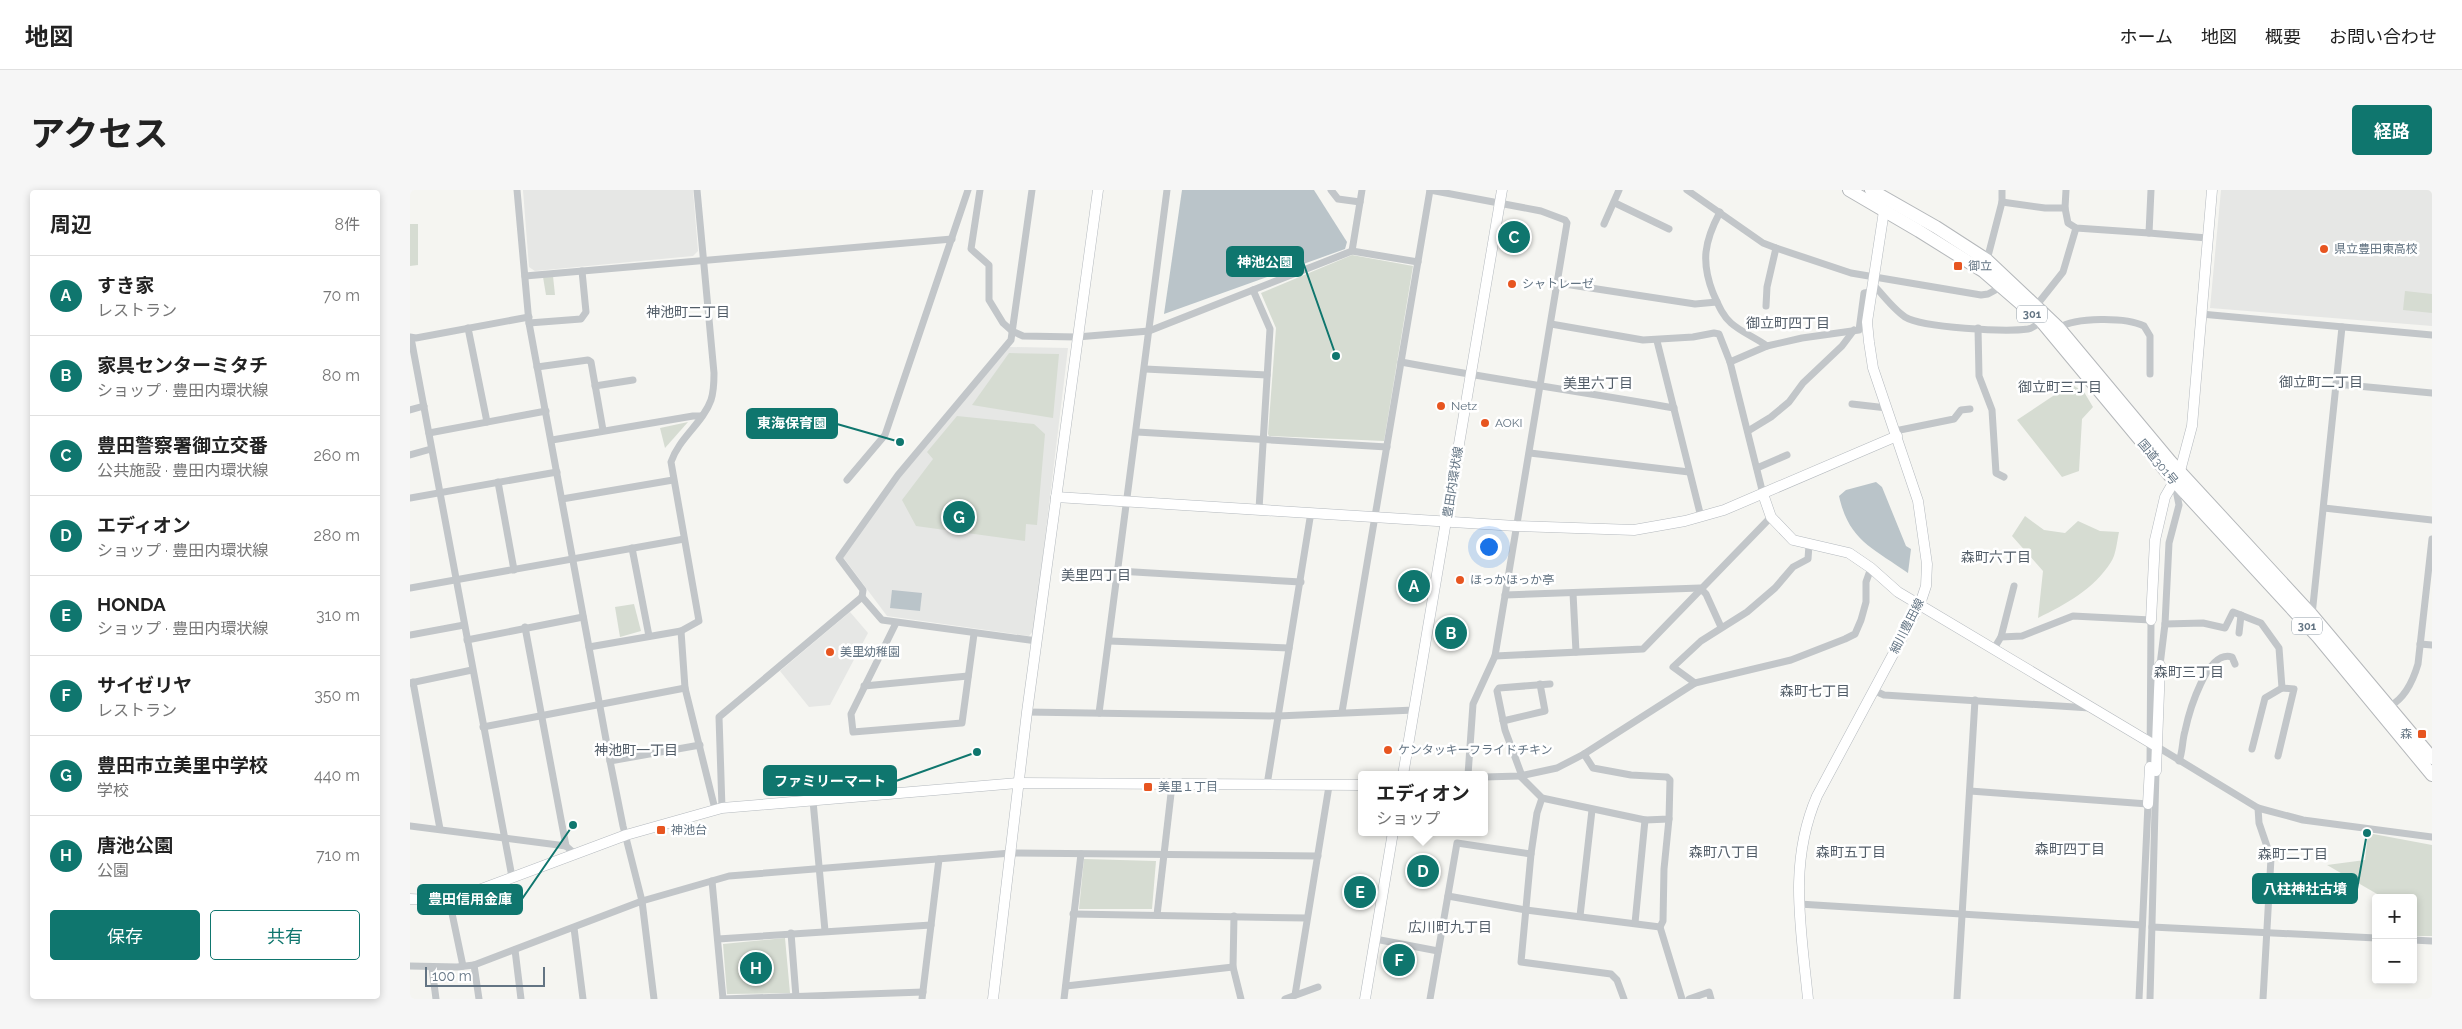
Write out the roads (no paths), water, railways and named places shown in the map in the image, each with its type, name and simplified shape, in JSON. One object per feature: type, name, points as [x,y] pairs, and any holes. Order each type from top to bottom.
[{"type":"highway","name":"国道301号","points":[[1849,190],[1975,266],[2041,321],[2318,637],[2432,775]]},
{"type":"highway","name":"国道301号","points":[[1871,190],[1884,194],[1986,260],[2059,328],[2177,477],[2312,615],[2432,758]]},
{"type":"street","points":[[517,190],[529,320],[610,761],[642,901],[654,999]]},
{"type":"street","points":[[589,647],[680,631],[699,621],[671,462],[674,454],[711,401],[714,373],[697,190]]},
{"type":"street","points":[[847,480],[885,435],[968,190]]},
{"type":"street","points":[[980,190],[971,248],[988,265],[989,300],[1003,324],[1023,336],[1077,338],[1150,331],[1352,250],[1418,262]]},
{"type":"street","points":[[719,809],[719,717],[862,597],[864,590],[839,558],[898,475],[1011,340],[1032,190]]},
{"type":"street","points":[[993,999],[1036,641],[1098,190]]},
{"type":"street","points":[[1099,712],[1150,331],[1166,190]]},
{"type":"street","points":[[1331,190],[1338,199],[1360,202]]},
{"type":"street","points":[[1352,250],[1362,190]]},
{"type":"street","points":[[1342,712],[1430,190],[1541,211],[1565,220],[1567,225],[1558,284],[1495,656],[1473,704],[1468,771]]},
{"type":"street","name":"豊田内環状線","points":[[1404,771],[1502,190]]},
{"type":"street","points":[[1604,224],[1620,190]]},
{"type":"street","points":[[1688,190],[1763,243],[1851,273],[1873,284],[1903,316],[1911,320],[1953,327],[2027,329],[2041,321]]},
{"type":"street","points":[[1986,260],[2002,202],[2002,190]]},
{"type":"street","points":[[2066,190],[2065,208],[2068,223],[2076,228],[2207,238]]},
{"type":"street","points":[[2150,233],[2151,190]]},
{"type":"street","points":[[2150,999],[2153,769],[2151,620],[2155,540],[2166,497],[2177,477],[2192,426],[2212,190]]},
{"type":"street","points":[[1884,194],[1884,211]]},
{"type":"street","points":[[2002,202],[2045,208],[2065,208]]},
{"type":"street","points":[[1615,203],[1669,228]]},
{"type":"street","name":"細川豊田線","points":[[1808,999],[1799,904],[1799,863],[1811,811],[1873,690],[1920,604],[1927,576],[1926,551],[1915,488],[1873,368],[1869,342],[1867,322],[1884,211]]},
{"type":"street","points":[[1720,212],[1710,230],[1704,262],[1706,273],[1724,315],[1732,324],[1767,346]]},
{"type":"street","points":[[2036,306],[2063,272],[2076,228]]},
{"type":"street","points":[[525,276],[952,239]]},
{"type":"street","points":[[1766,306],[1767,287],[1776,248]]},
{"type":"street","points":[[512,877],[411,338],[529,320],[581,319],[586,312],[582,271]]},
{"type":"street","points":[[1558,284],[1699,304],[1717,302]]},
{"type":"street","points":[[1873,284],[1981,295],[1988,294],[2001,286]]},
{"type":"street","points":[[1730,362],[1767,346],[1802,338],[1859,330],[1864,293],[1873,284]]},
{"type":"street","points":[[1253,290],[1270,329],[1258,509]]},
{"type":"street","points":[[2200,314],[2432,335]]},
{"type":"street","points":[[2059,328],[2068,322],[2097,320],[2139,323],[2144,326],[2150,336],[2150,374]]},
{"type":"street","points":[[1551,324],[1657,341],[1717,332],[1730,362],[1770,517],[1793,540],[1849,554],[1871,568],[1898,592],[2258,808],[2303,820],[2432,837]]},
{"type":"street","points":[[2312,615],[2342,327]]},
{"type":"street","points":[[468,328],[487,422]]},
{"type":"street","points":[[1978,328],[1980,376],[1992,410],[1995,439],[1994,469],[1996,473],[2004,476]]},
{"type":"street","points":[[1748,431],[1771,417],[1788,402],[1803,383],[1842,346],[1854,330]]},
{"type":"street","points":[[1657,341],[1701,517]]},
{"type":"street","points":[[537,367],[588,360],[591,362],[603,430]]},
{"type":"street","points":[[1401,362],[1674,408]]},
{"type":"street","points":[[1145,369],[1267,375]]},
{"type":"street","points":[[595,386],[633,380]]},
{"type":"street","points":[[2336,384],[2432,393]]},
{"type":"street","points":[[1852,404],[1887,408]]},
{"type":"street","points":[[410,410],[424,406]]},
{"type":"street","points":[[1056,496],[1516,526],[1634,530],[1660,527],[1701,517],[1763,494],[1896,434],[1954,419],[1961,410],[1970,409]]},
{"type":"street","points":[[429,433],[546,411]]},
{"type":"street","points":[[552,440],[603,430],[702,416]]},
{"type":"street","points":[[1137,432],[1387,447]]},
{"type":"street","points":[[410,455],[431,449]]},
{"type":"street","points":[[1530,453],[1689,472]]},
{"type":"street","points":[[1757,468],[1787,455]]},
{"type":"street","points":[[410,498],[557,472]]},
{"type":"street","points":[[2153,745],[2165,624],[2169,543],[2178,505],[2177,477]]},
{"type":"street","points":[[562,499],[674,480]]},
{"type":"street","points":[[498,482],[514,570]]},
{"type":"street","points":[[2324,508],[2432,520]]},
{"type":"street","points":[[1267,786],[1311,512]]},
{"type":"street","points":[[1495,656],[1643,650],[1700,588],[1770,517]]},
{"type":"street","points":[[410,588],[684,539]]},
{"type":"street","points":[[2390,706],[2398,702],[2413,680],[2420,644],[2432,540]]},
{"type":"street","points":[[1695,683],[1673,667],[1701,641],[1721,626],[1747,612],[1775,588],[1793,568],[1808,559],[1809,545]]},
{"type":"street","points":[[632,548],[649,636]]},
{"type":"street","points":[[1488,776],[1521,776],[1557,768],[1584,754],[1695,683],[1791,660],[1855,634],[1864,611],[1866,582],[1871,568]]},
{"type":"street","points":[[1118,571],[1301,582]]},
{"type":"street","points":[[1993,650],[2001,637],[2014,586]]},
{"type":"street","points":[[1505,595],[1700,588],[1706,594],[1721,626]]},
{"type":"street","points":[[1573,593],[1576,652]]},
{"type":"street","points":[[862,597],[882,620],[1036,641]]},
{"type":"street","points":[[2165,624],[2203,624],[2225,628],[2233,612],[2261,623],[2279,648],[2282,688]]},
{"type":"street","points":[[2239,633],[2241,615]]},
{"type":"street","points":[[2001,637],[2022,636],[2073,616],[2151,620]]},
{"type":"street","points":[[467,640],[583,617]]},
{"type":"street","points":[[896,623],[851,714],[854,732],[962,723],[974,634]]},
{"type":"street","points":[[410,635],[464,625]]},
{"type":"street","points":[[525,627],[566,846]]},
{"type":"street","points":[[680,631],[685,688],[719,809]]},
{"type":"street","points":[[1108,641],[1290,648]]},
{"type":"street","points":[[2420,644],[2432,645]]},
{"type":"street","points":[[2179,761],[2184,750],[2184,732],[2209,667],[2219,658],[2228,656],[2232,657],[2236,664]]},
{"type":"street","points":[[440,829],[412,682],[472,670]]},
{"type":"street","points":[[864,686],[968,676]]},
{"type":"street","points":[[1503,721],[1545,711],[1540,684]]},
{"type":"street","points":[[1550,684],[1499,688],[1497,691],[1505,730],[1521,776],[1542,798],[1645,820],[1669,818]]},
{"type":"street","points":[[483,727],[685,688]]},
{"type":"street","points":[[2252,750],[2265,698],[2282,688],[2294,689],[2278,756]]},
{"type":"street","points":[[1873,690],[1884,695],[2093,708]]},
{"type":"street","points":[[1957,999],[1975,700]]},
{"type":"street","points":[[1027,712],[1278,716],[1414,710]]},
{"type":"street","points":[[610,761],[700,745]]},
{"type":"street","points":[[1584,754],[1594,768],[1667,777],[1670,780],[1669,818],[1664,869],[1663,921],[1660,927],[1682,999]]},
{"type":"street","points":[[2139,999],[2148,804],[2153,769]]},
{"type":"street","points":[[410,899],[460,897],[626,835],[719,809],[1018,783],[1358,785]]},
{"type":"street","points":[[1157,915],[1172,785]]},
{"type":"street","points":[[1295,995],[1306,918],[1329,786]]},
{"type":"street","points":[[1970,791],[2148,804]]},
{"type":"street","points":[[1542,798],[1537,813],[1531,854],[1520,959],[1522,964],[1611,974],[1617,980],[1624,999]]},
{"type":"street","points":[[813,801],[825,931]]},
{"type":"street","points":[[2258,808],[2259,823],[2271,858],[2263,999]]},
{"type":"street","points":[[1580,916],[1592,810]]},
{"type":"street","points":[[1635,923],[1645,820]]},
{"type":"street","points":[[410,826],[566,846],[575,854]]},
{"type":"street","points":[[1365,999],[1392,836]]},
{"type":"street","points":[[1430,999],[1457,843],[1531,854]]},
{"type":"street","points":[[410,966],[432,968],[474,965],[642,901],[729,876],[1011,853],[1318,856]]},
{"type":"street","points":[[1064,999],[1081,854]]},
{"type":"street","points":[[712,881],[723,999],[922,996],[939,858]]},
{"type":"street","points":[[1448,896],[1526,910],[1660,927]]},
{"type":"street","points":[[449,898],[463,966]]},
{"type":"street","points":[[1799,904],[2142,925]]},
{"type":"street","points":[[1073,914],[1306,918]]},
{"type":"street","points":[[1234,916],[1233,967],[1241,999]]},
{"type":"street","points":[[718,939],[931,925]]},
{"type":"street","points":[[2152,927],[2372,938]]},
{"type":"street","points":[[574,928],[583,999]]},
{"type":"street","points":[[791,934],[796,997]]},
{"type":"street","points":[[1375,939],[1438,951]]},
{"type":"street","points":[[2417,940],[2432,941]]},
{"type":"street","points":[[515,950],[520,999]]},
{"type":"street","points":[[474,965],[479,999]]},
{"type":"street","points":[[1066,986],[1233,967]]},
{"type":"street","points":[[432,968],[436,999]]},
{"type":"street","points":[[1285,999],[1318,987]]},
{"type":"street","points":[[1690,999],[1709,992],[1712,999]]},
{"type":"place","name":"豊田警察署御立交番","points":[[1514,237]]},
{"type":"place","name":"県立豊田東高校","points":[[2324,249]]},
{"type":"place","name":"御立","points":[[1958,266]]},
{"type":"place","name":"シャトレーゼ","points":[[1512,284]]},
{"type":"place","name":"神池公園","points":[[1336,356]]},
{"type":"place","name":"Netz","points":[[1441,406]]},
{"type":"place","name":"AOKI","points":[[1485,423]]},
{"type":"place","name":"東海保育園","points":[[900,442]]},
{"type":"place","name":"豊田市立美里中学校","points":[[959,517]]},
{"type":"place","name":"ほっかほっか亭","points":[[1460,580]]},
{"type":"place","name":"すき家","points":[[1414,586]]},
{"type":"place","name":"家具センターミタチ","points":[[1451,633]]},
{"type":"place","name":"美里幼稚園","points":[[830,652]]},
{"type":"place","name":"森","points":[[2422,734]]},
{"type":"place","name":"ケンタッキーフライドチキン","points":[[1388,750]]},
{"type":"place","name":"ファミリーマート","points":[[977,752]]},
{"type":"place","name":"美里１丁目","points":[[1148,787]]},
{"type":"place","name":"豊田信用金庫","points":[[573,825]]},
{"type":"place","name":"神池台","points":[[661,830]]},
{"type":"place","name":"八柱神社古墳","points":[[2367,833]]},
{"type":"place","name":"エディオン","points":[[1423,871]]},
{"type":"place","name":"HONDA","points":[[1360,892]]},
{"type":"place","name":"サイゼリヤ","points":[[1399,960]]},
{"type":"place","name":"唐池公園","points":[[756,968]]},
{"type":"district","name":"神池町二丁目","points":[[688,312]]},
{"type":"district","name":"御立町四丁目","points":[[1788,323]]},
{"type":"district","name":"御立町二丁目","points":[[2321,382]]},
{"type":"district","name":"美里六丁目","points":[[1598,383]]},
{"type":"district","name":"御立町三丁目","points":[[2060,387]]},
{"type":"district","name":"森町六丁目","points":[[1996,557]]},
{"type":"district","name":"美里四丁目","points":[[1096,575]]},
{"type":"district","name":"森町三丁目","points":[[2189,672]]},
{"type":"district","name":"森町七丁目","points":[[1815,691]]},
{"type":"district","name":"神池町一丁目","points":[[636,750]]},
{"type":"district","name":"森町四丁目","points":[[2070,849]]},
{"type":"district","name":"森町八丁目","points":[[1724,852]]},
{"type":"district","name":"森町五丁目","points":[[1851,852]]},
{"type":"district","name":"森町二丁目","points":[[2293,854]]},
{"type":"district","name":"広川町九丁目","points":[[1450,927]]}]
